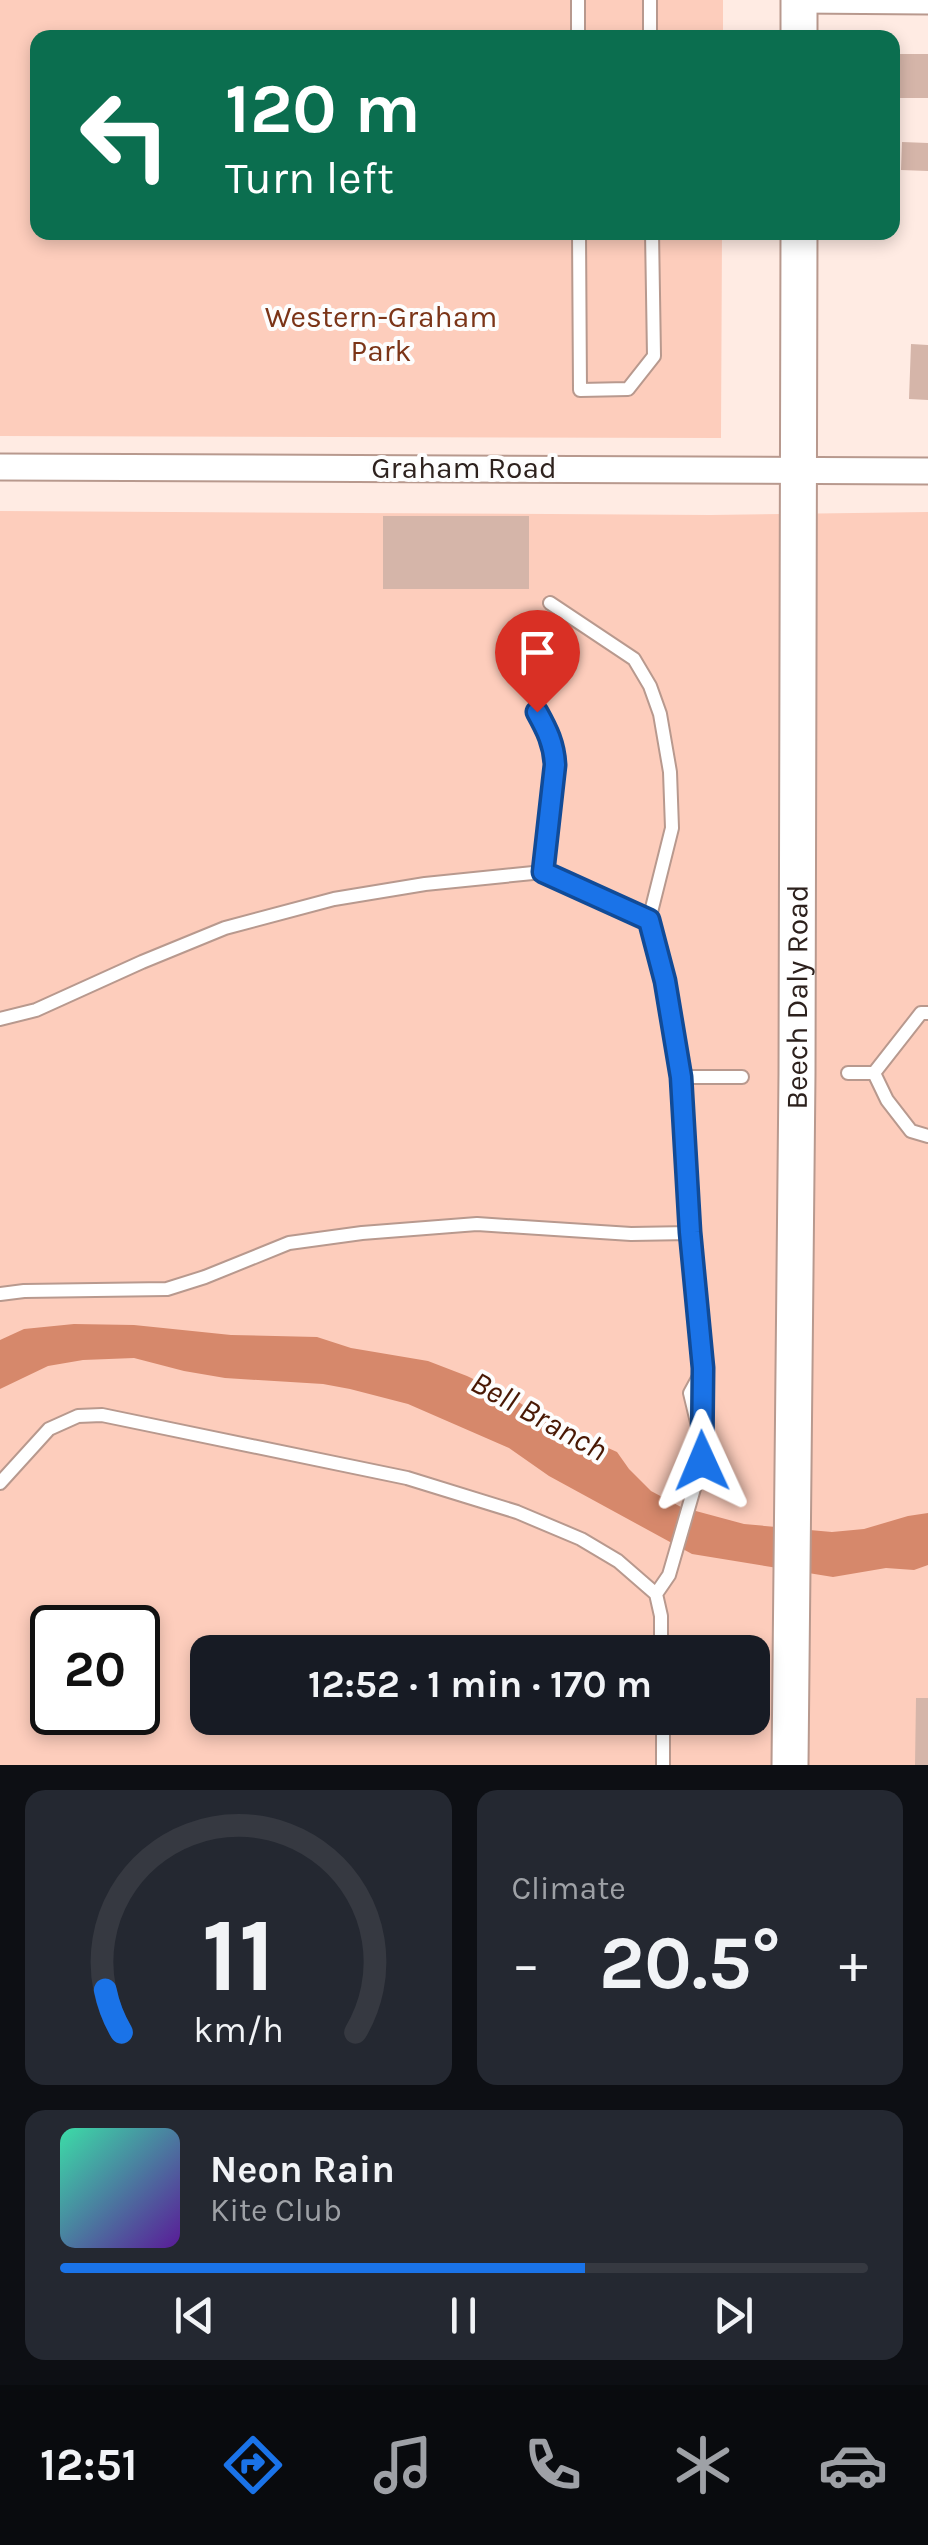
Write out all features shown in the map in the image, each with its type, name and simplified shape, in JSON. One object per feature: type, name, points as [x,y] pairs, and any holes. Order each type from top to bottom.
[{"type":"main road","points":[[799,0],[799,30]]},
{"type":"main road","name":"Beech Daly Road","points":[[790,1765],[799,240]]},
{"type":"street","points":[[799,0],[928,1]]},
{"type":"street","name":"Graham Road","points":[[0,468],[928,471]]},
{"type":"lane","points":[[578,0],[578,30]]},
{"type":"lane","points":[[650,0],[650,30]]},
{"type":"lane","points":[[579,240],[580,390],[628,390],[654,356],[652,240]]},
{"type":"lane","points":[[550,604],[634,659],[660,714],[670,772],[672,828],[649,920],[665,981],[681,1077],[703,1368],[690,1393],[702,1461],[668,1575],[656,1594]]},
{"type":"lane","points":[[537,712],[550,735],[555,765],[543,872]]},
{"type":"lane","points":[[0,1019],[36,1010],[226,928],[334,898],[425,884],[543,872],[649,920]]},
{"type":"lane","points":[[874,1074],[921,1013],[928,1012]]},
{"type":"lane","points":[[848,1073],[874,1074]]},
{"type":"lane","points":[[874,1074],[887,1100],[911,1131],[928,1136]]},
{"type":"lane","points":[[681,1077],[742,1077]]},
{"type":"lane","points":[[0,1294],[166,1288],[206,1277],[288,1242],[362,1232],[477,1224],[631,1234],[690,1232]]},
{"type":"lane","points":[[0,1483],[49,1429],[78,1416],[102,1415],[407,1478],[517,1512],[581,1539],[628,1568],[656,1594],[661,1635]]},
{"type":"lane","points":[[663,1735],[663,1765]]},
{"type":"green space","name":"Western-Graham Park","points":[[0,0],[723,0],[723,30],[30,30],[30,240],[722,240],[721,438],[0,436]]},
{"type":"green space","points":[[0,511],[710,515],[928,512],[928,1765],[0,1765]]},
{"type":"water","name":"Bell Branch","points":[[74,1324],[317,1337],[351,1348],[428,1361],[511,1397],[544,1419],[617,1452],[651,1491],[681,1507],[744,1524],[832,1532],[864,1529],[928,1513],[928,1565],[914,1570],[886,1568],[833,1577],[692,1554],[549,1476],[509,1448],[408,1404],[350,1389],[225,1378],[134,1358],[48,1366],[0,1389],[0,1340],[24,1329]]},
{"type":"building","points":[[900,54],[928,54],[928,98],[900,98]]},
{"type":"building","points":[[902,142],[928,143],[928,171],[901,170]]},
{"type":"building","points":[[911,344],[928,345],[928,400],[909,399]]},
{"type":"building","points":[[383,516],[529,516],[529,589],[383,589]]},
{"type":"building","points":[[916,1698],[928,1698],[928,1765],[915,1765]]},
{"type":"route","points":[[537,712],[550,735],[555,765],[543,872],[649,920],[665,981],[681,1077],[703,1368],[702,1461]]}]
